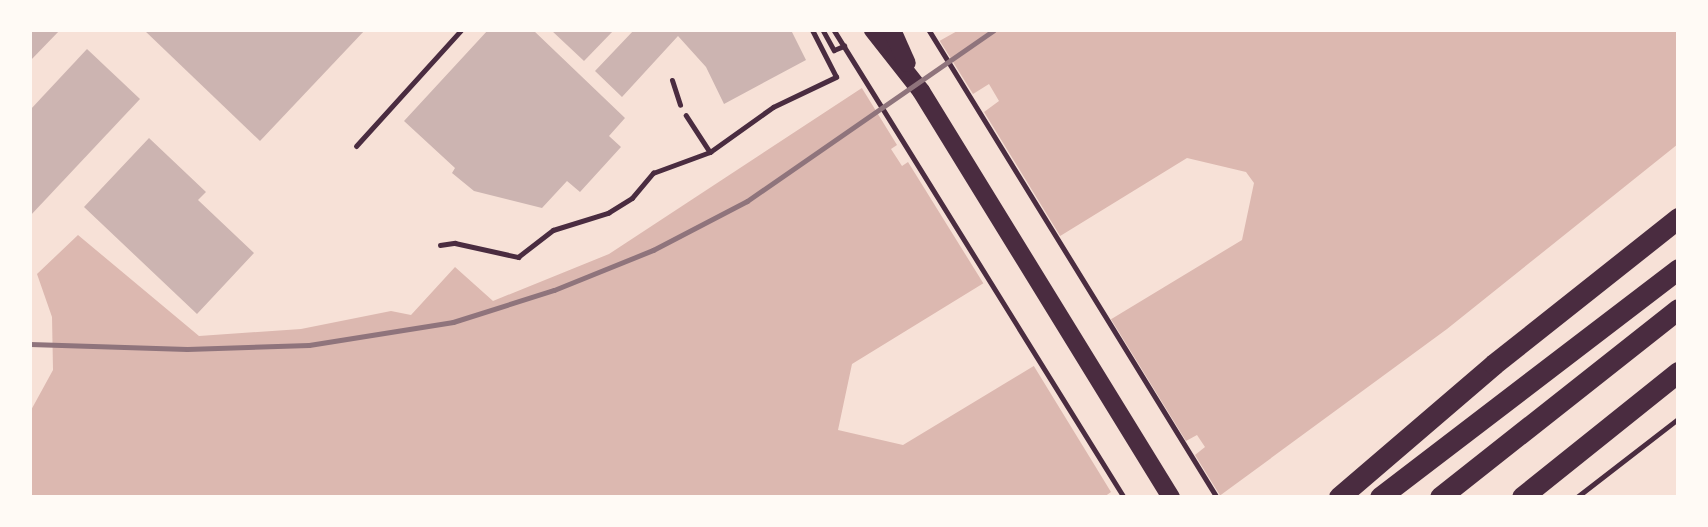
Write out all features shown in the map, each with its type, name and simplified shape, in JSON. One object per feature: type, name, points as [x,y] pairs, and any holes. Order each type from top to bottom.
[{"type":"highway","points":[[1339,497],[1494,364],[1678,218]]},
{"type":"highway","points":[[1380,497],[1678,269]]},
{"type":"highway","points":[[1440,497],[1678,309]]},
{"type":"highway","points":[[1522,497],[1678,372]]},
{"type":"main road","points":[[873,30],[920,92],[1171,497]]},
{"type":"main road","points":[[892,30],[920,92]]},
{"type":"lane","points":[[356,146],[461,30]]},
{"type":"lane","points":[[672,80],[680,105]]},
{"type":"path","points":[[440,245],[455,243],[518,257],[553,230],[608,213],[632,198],[653,173],[710,152],[773,107],[836,76],[812,30]]},
{"type":"path","points":[[823,30],[834,50],[844,46]]},
{"type":"path","points":[[834,30],[1124,497]]},
{"type":"path","points":[[929,30],[1217,497]]},
{"type":"path","points":[[680,105],[710,152]]},
{"type":"path","points":[[1577,497],[1678,419]]},
{"type":"shaded area","points":[[959,30],[1678,30],[1678,144],[1447,329],[1218,497],[30,497],[30,412],[53,370],[52,317],[37,274],[78,235],[199,336],[301,329],[391,311],[411,315],[455,267],[493,301],[609,254],[900,63]],"holes":[[[1187,158],[1246,172],[1254,183],[1242,240],[903,445],[838,430],[852,364]]]},
{"type":"pier","points":[[938,38],[973,94],[989,84],[999,101],[984,112],[1062,239],[985,286],[908,162],[902,166],[891,149],[897,145],[860,85]]},
{"type":"pier","points":[[1109,316],[1186,441],[1197,435],[1205,447],[1195,455],[1221,497],[1104,497],[1111,492],[1032,363]]},
{"type":"building","points":[[30,30],[60,30],[30,61]]},
{"type":"building","points":[[144,30],[365,30],[260,141]]},
{"type":"building","points":[[488,30],[533,30],[625,118],[609,136],[621,147],[580,192],[567,181],[542,208],[474,191],[452,173],[455,168],[404,121]]},
{"type":"building","points":[[551,30],[614,30],[584,61]]},
{"type":"building","points":[[634,30],[791,30],[806,60],[724,104],[706,67],[678,36],[622,97],[595,71]]},
{"type":"building","points":[[87,49],[140,99],[30,216],[30,110]]},
{"type":"building","points":[[149,138],[206,192],[198,200],[254,253],[197,314],[84,207]]},
{"type":"railway","points":[[30,344],[187,349],[309,345],[453,322],[554,290],[653,250],[747,201],[994,30]]}]
